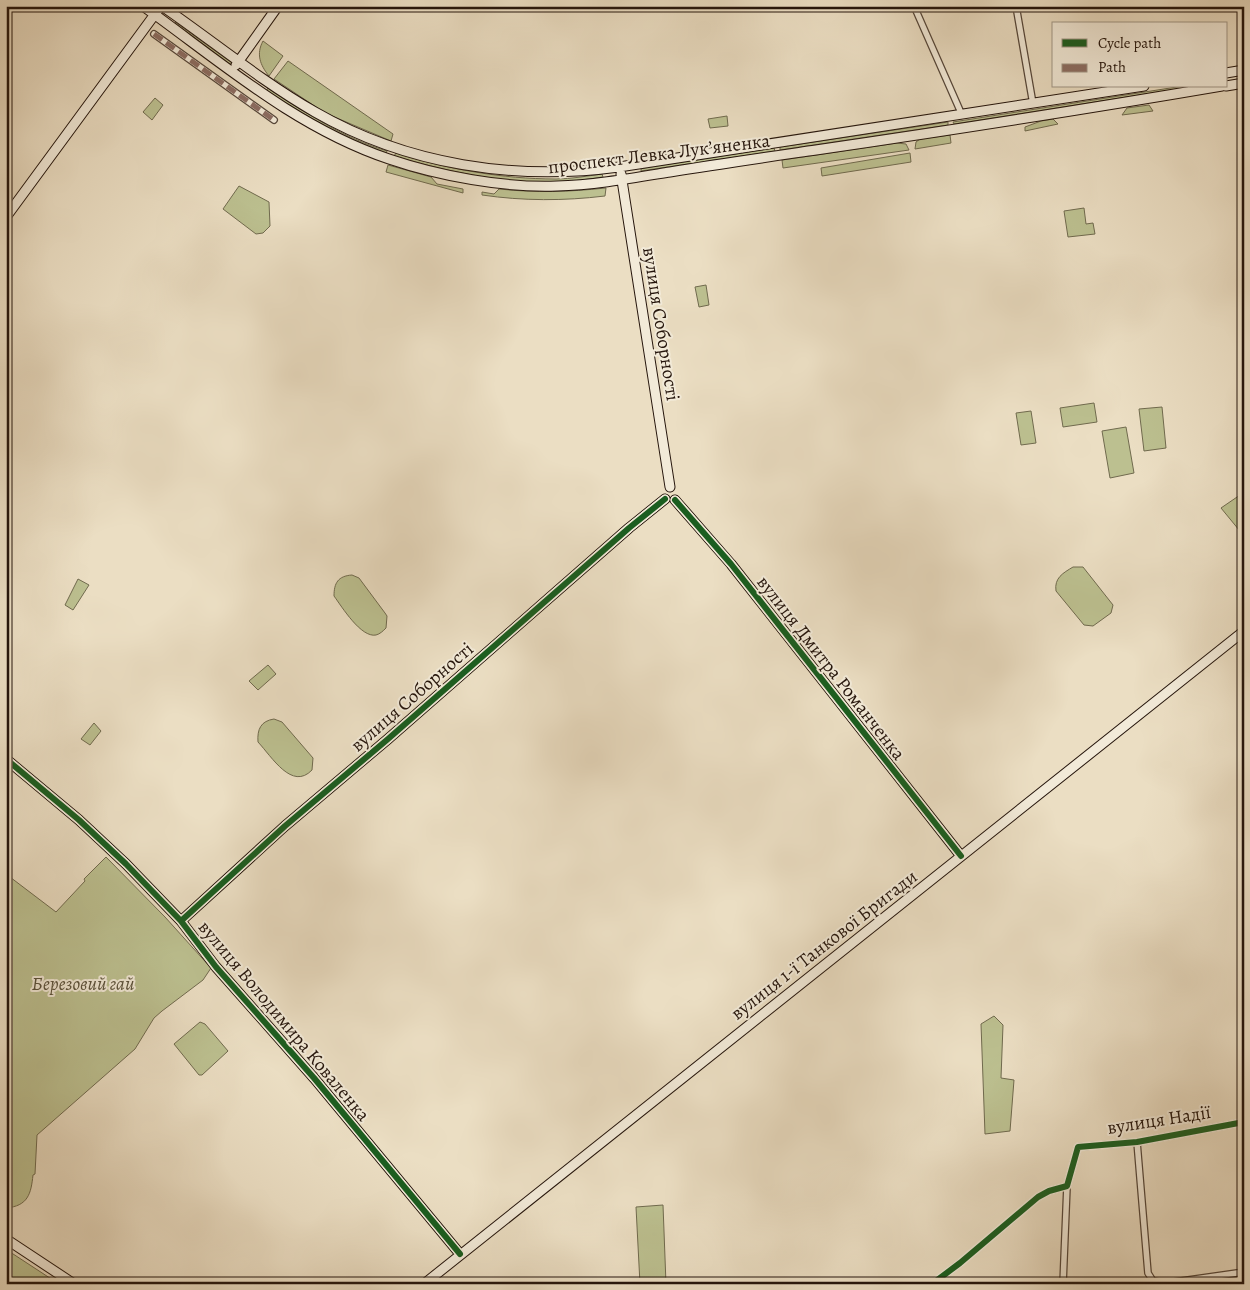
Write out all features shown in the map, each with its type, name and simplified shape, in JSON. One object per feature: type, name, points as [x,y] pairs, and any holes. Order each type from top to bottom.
[{"type":"main road","name":"проспект Левка Лукʼяненка","points":[[143,6],[231,72],[287,109],[327,132],[370,152],[418,168],[471,179],[528,185],[556,186],[621,180],[998,123],[1210,88]]},
{"type":"main road","name":"проспект Левка Лукʼяненка","points":[[162,6],[238,62],[297,102],[329,120],[369,138],[418,155],[474,167],[524,172],[564,172],[619,167],[1132,88]]},
{"type":"main road","points":[[6,217],[162,6]]},
{"type":"main road","points":[[231,72],[278,6]]},
{"type":"main road","points":[[1228,72],[1244,70]]},
{"type":"main road","points":[[1228,86],[1244,83]]},
{"type":"main road","name":"вулиця Соборності","points":[[619,167],[670,487],[677,492],[675,500]]},
{"type":"main road","name":"вулиця Соборності","points":[[181,921],[290,822],[388,739],[629,528],[665,499],[663,492],[670,487]]},
{"type":"main road","points":[[665,499],[668,501],[675,500]]},
{"type":"main road","name":"вулиця Дмитра Романченка","points":[[675,500],[737,572],[961,856]]},
{"type":"main road","name":"вулиця 1-ї Танкової Бригади","points":[[424,1284],[1244,631]]},
{"type":"main road","name":"вулиця Володимира Коваленка","points":[[6,759],[85,826],[126,864],[181,921],[216,967],[309,1072],[460,1254]]},
{"type":"main road","points":[[6,1239],[74,1284]]},
{"type":"street","points":[[914,6],[962,115]]},
{"type":"street","points":[[1016,6],[1033,104]]},
{"type":"street","points":[[154,34],[224,87],[274,120]]},
{"type":"street","name":"вулиця Надії","points":[[1067,1186],[1078,1147],[1137,1142],[1244,1122]]},
{"type":"street","points":[[1137,1142],[1148,1273],[1153,1281],[1174,1283],[1244,1272]]},
{"type":"street","points":[[932,1284],[960,1263],[1038,1197],[1049,1191],[1067,1186],[1063,1284]]},
{"type":"green space","points":[[175,22],[232,63],[232,66],[176,24]]},
{"type":"green space","points":[[263,41],[283,56],[269,76],[263,68],[259,55]]},
{"type":"green space","points":[[288,61],[393,134],[391,141],[325,113],[274,79]]},
{"type":"green space","points":[[268,88],[325,124],[371,146],[387,151],[386,154],[370,149],[324,127],[266,91]]},
{"type":"green space","points":[[1170,88],[1184,88],[954,124],[953,122]]},
{"type":"green space","points":[[155,98],[163,105],[152,120],[143,112]]},
{"type":"green space","points":[[1149,105],[1153,111],[1122,115],[1127,108]]},
{"type":"green space","points":[[727,116],[728,126],[710,128],[708,119]]},
{"type":"green space","points":[[1053,119],[1058,124],[1025,131],[1025,127]]},
{"type":"green space","points":[[948,122],[948,125],[780,150],[780,147]]},
{"type":"green space","points":[[950,135],[951,143],[915,149],[916,142],[920,139]]},
{"type":"green space","points":[[897,143],[906,144],[909,150],[783,168],[782,160]]},
{"type":"green space","points":[[774,148],[775,151],[641,171],[644,168]]},
{"type":"green space","points":[[396,153],[435,164],[495,175],[536,179],[573,178],[602,174],[603,177],[561,182],[498,179],[434,167],[394,156]]},
{"type":"green space","points":[[910,153],[911,162],[822,176],[821,168]]},
{"type":"green space","points":[[388,165],[431,177],[437,184],[463,189],[463,193],[386,172]]},
{"type":"green space","points":[[239,186],[269,202],[270,226],[263,233],[256,234],[223,209]]},
{"type":"green space","points":[[606,188],[605,196],[574,199],[544,200],[482,195],[482,192],[494,194],[499,189],[552,192]]},
{"type":"green space","points":[[1084,208],[1086,224],[1093,223],[1095,234],[1068,237],[1064,211]]},
{"type":"green space","points":[[706,285],[709,305],[699,307],[695,287]]},
{"type":"green space","points":[[1094,403],[1097,422],[1063,427],[1060,408]]},
{"type":"green space","points":[[1162,407],[1166,448],[1144,451],[1139,409]]},
{"type":"green space","points":[[1031,411],[1036,443],[1021,445],[1016,413]]},
{"type":"green space","points":[[1126,427],[1134,473],[1110,478],[1102,431]]},
{"type":"green space","points":[[1240,495],[1244,499],[1244,536],[1221,508]]},
{"type":"green space","points":[[1073,567],[1083,567],[1113,605],[1111,613],[1093,626],[1084,625],[1056,591],[1058,579]]},
{"type":"green space","points":[[352,575],[359,578],[387,616],[386,628],[377,635],[370,635],[358,627],[334,596],[338,581],[343,577]]},
{"type":"green space","points":[[78,579],[89,585],[73,610],[65,605]]},
{"type":"green space","points":[[268,665],[276,674],[258,690],[249,681]]},
{"type":"green space","points":[[274,719],[282,722],[313,758],[312,770],[305,775],[297,777],[283,770],[258,742],[258,733],[261,726]]},
{"type":"green space","points":[[94,723],[101,731],[90,745],[81,739]]},
{"type":"green space","name":"Березовий гай","points":[[106,857],[165,917],[211,968],[203,980],[154,1018],[135,1049],[37,1135],[35,1174],[33,1175],[27,1198],[19,1205],[6,1208],[6,874],[56,912]]},
{"type":"green space","points":[[994,1016],[1003,1025],[1001,1078],[1014,1080],[1010,1131],[985,1134],[981,1024]]},
{"type":"green space","points":[[200,1022],[205,1024],[228,1051],[202,1075],[199,1075],[174,1044]]},
{"type":"green space","points":[[663,1205],[666,1284],[640,1284],[636,1207]]},
{"type":"green space","points":[[7,1250],[59,1284],[6,1284]]},
{"type":"marked path","points":[[154,34],[274,120]]},
{"type":"cycle path","points":[[181,921],[285,826],[388,739],[629,528],[665,499]]},
{"type":"cycle path","points":[[675,500],[731,564],[961,856]]},
{"type":"cycle path","points":[[6,759],[79,820],[126,864],[181,921],[216,967],[314,1078],[460,1254]]},
{"type":"cycle path","points":[[932,1284],[960,1263],[1038,1197],[1049,1191],[1067,1186],[1078,1147],[1137,1142],[1244,1122]]}]
